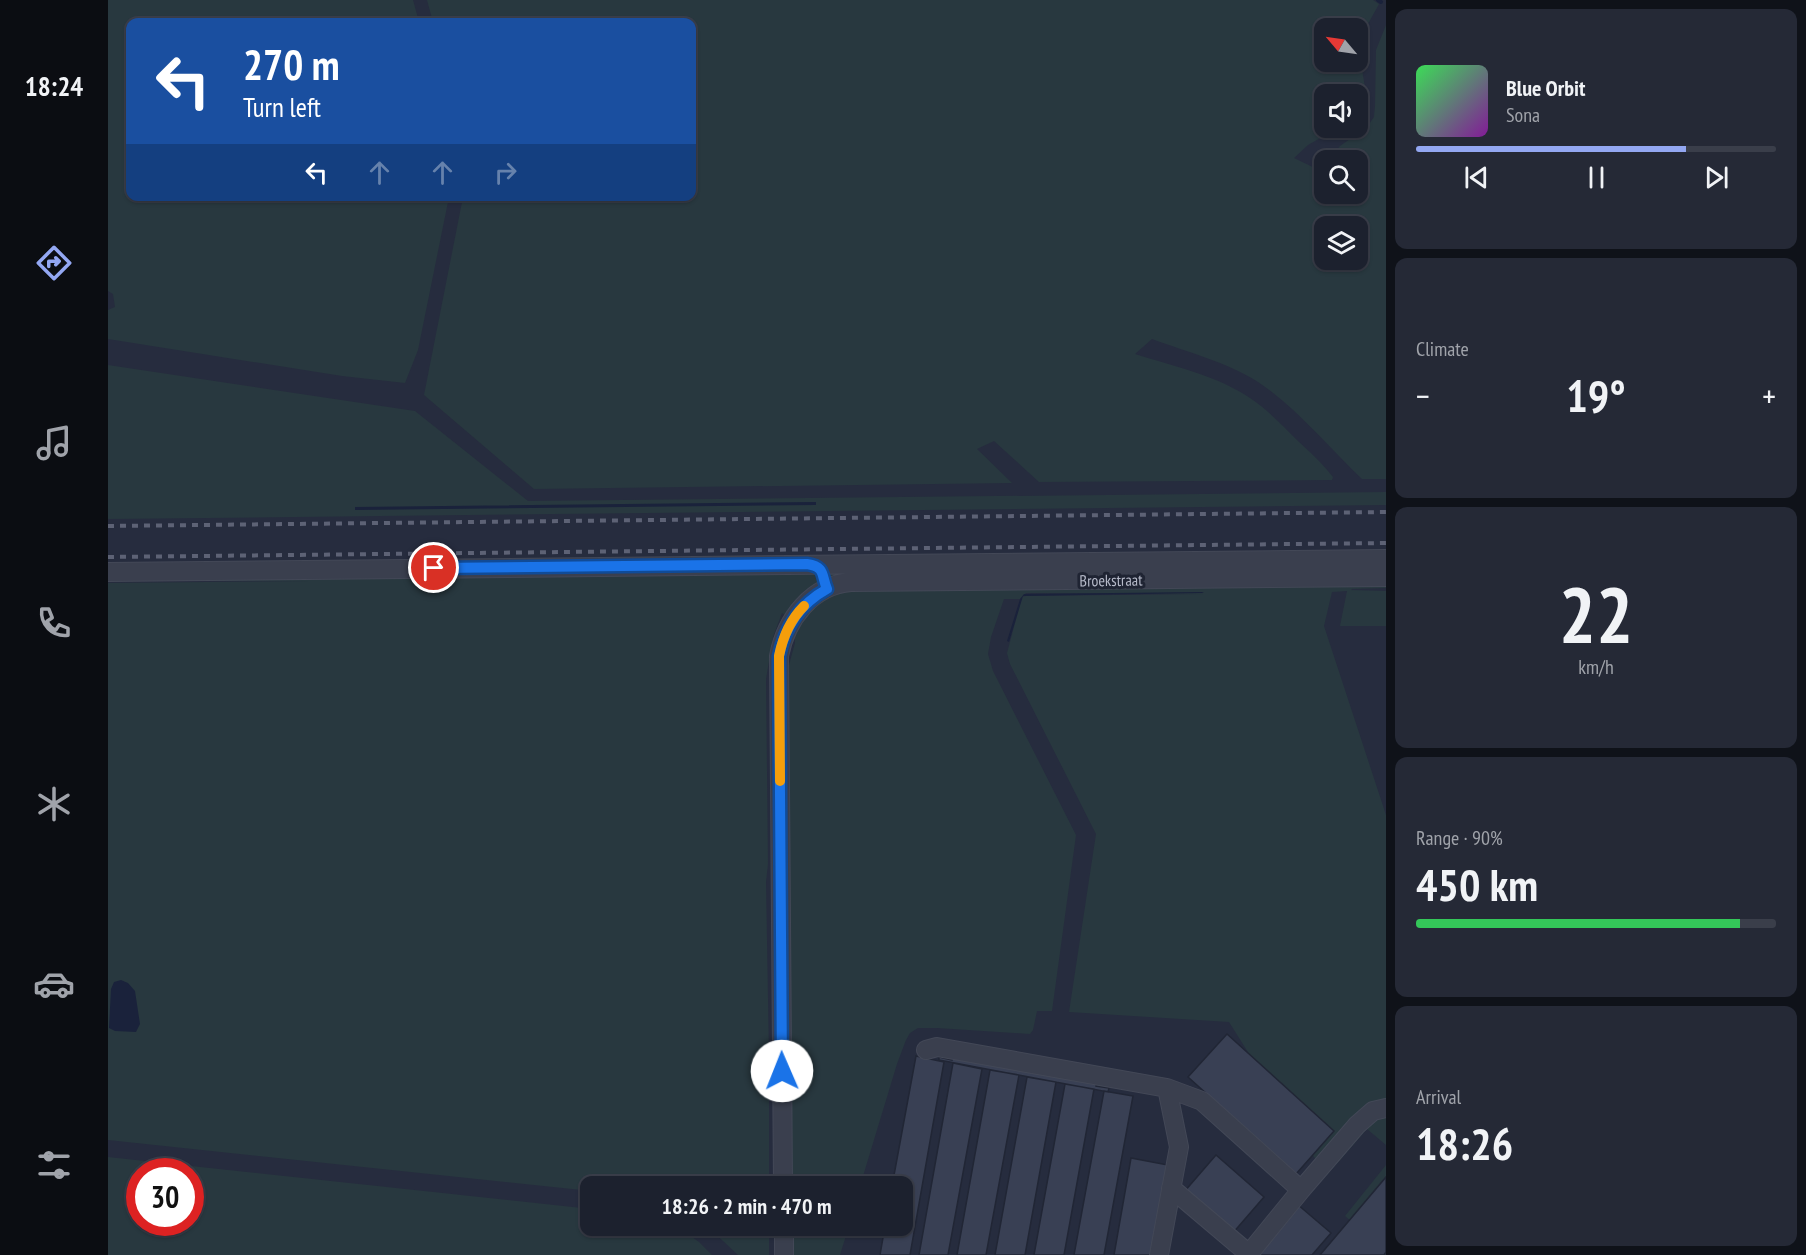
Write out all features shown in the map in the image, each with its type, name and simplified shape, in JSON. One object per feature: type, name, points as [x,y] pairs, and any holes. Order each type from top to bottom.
[{"type":"street","points":[[108,572],[1386,559]]},
{"type":"street","points":[[783,1176],[779,656],[782,639],[792,620],[808,602],[831,587],[822,571],[807,564]]},
{"type":"street","name":"Broekstraat","points":[[831,587],[851,582],[1386,577]]},
{"type":"street","points":[[926,1050],[937,1047],[1167,1088],[1202,1101],[1301,1190]]},
{"type":"street","points":[[1159,1255],[1179,1146],[1167,1088]]},
{"type":"street","points":[[1171,1188],[1249,1255],[1357,1125],[1373,1111],[1386,1108]]},
{"type":"street","points":[[784,1236],[784,1255]]},
{"type":"shaded area","points":[[108,0],[413,0],[418,18],[126,18],[126,201],[448,201],[418,350],[405,383],[342,376],[108,339],[108,310],[115,307],[113,294],[108,291]]},
{"type":"shaded area","points":[[427,0],[1373,0],[1379,4],[1368,24],[1368,18],[1314,18],[1314,72],[1362,72],[1364,84],[1314,84],[1314,138],[1320,138],[1308,145],[1294,158],[1314,168],[1314,204],[1368,204],[1368,150],[1337,150],[1351,138],[1368,138],[1368,126],[1374,117],[1375,106],[1376,50],[1386,25],[1386,479],[1362,479],[1299,416],[1258,382],[1220,363],[1152,339],[1135,354],[1209,377],[1250,398],[1316,458],[1333,477],[1332,480],[1039,482],[994,441],[977,449],[1012,483],[534,489],[424,395],[462,201],[696,201],[696,18],[432,18]]},
{"type":"shaded area","points":[[108,365],[415,411],[528,501],[1386,492],[1386,505],[108,519]]},
{"type":"shaded area","points":[[1386,550],[1386,574],[851,579],[789,619],[782,613],[773,637],[766,679],[769,1176],[580,1176],[580,1190],[108,1140],[108,583],[312,581],[108,581],[108,564]]},
{"type":"shaded area","points":[[1386,580],[1386,588],[1351,590],[1386,591],[1386,626],[1340,626],[1347,591],[1332,592],[1324,626],[1386,815],[1386,1145],[1367,1129],[1326,1176],[1229,1022],[1069,1012],[1096,834],[1010,664],[1007,653],[1022,597],[1004,599],[991,637],[988,654],[993,671],[1076,835],[1052,1011],[1037,1011],[1030,1034],[937,1028],[918,1028],[910,1033],[897,1064],[863,1176],[791,1176],[785,707],[789,665],[795,643],[794,623],[837,588]],"holes":[[[1026,593],[1203,594],[1022,597]]]},
{"type":"shaded area","points":[[108,1157],[126,1159],[126,1236],[204,1236],[204,1167],[580,1208],[580,1236],[691,1236],[712,1255],[108,1255]]},
{"type":"shaded area","points":[[1386,1165],[1386,1250],[1345,1216]]},
{"type":"shaded area","points":[[718,1236],[769,1236],[769,1255],[738,1255]]},
{"type":"shaded area","points":[[792,1236],[846,1236],[840,1255],[792,1255]]},
{"type":"water","points":[[816,502],[816,505],[355,510],[355,507]]},
{"type":"water","points":[[1204,593],[1023,596],[1009,642],[1007,641],[1020,599],[1024,594]]},
{"type":"water","points":[[121,980],[128,983],[135,991],[140,1024],[136,1032],[115,1031],[109,1028],[111,989],[114,982]]},
{"type":"building","points":[[1227,1034],[1334,1131],[1296,1174],[1188,1077]]},
{"type":"building","points":[[953,1052],[1097,1079],[1096,1086],[1109,1088],[1108,1092],[939,1060],[939,1057],[952,1060]]},
{"type":"building","points":[[916,1056],[944,1062],[910,1255],[880,1255],[883,1236],[913,1236],[913,1176],[894,1176]]},
{"type":"building","points":[[953,1063],[982,1069],[948,1255],[919,1255]]},
{"type":"building","points":[[990,1070],[1019,1075],[986,1255],[957,1255]]},
{"type":"building","points":[[1027,1077],[1056,1082],[1025,1255],[995,1255]]},
{"type":"building","points":[[1065,1084],[1094,1089],[1064,1255],[1034,1255]]},
{"type":"building","points":[[1104,1091],[1133,1096],[1104,1255],[1074,1255]]},
{"type":"building","points":[[1216,1155],[1264,1197],[1232,1234],[1184,1192]]},
{"type":"building","points":[[1131,1158],[1168,1165],[1152,1255],[1114,1255]]},
{"type":"building","points":[[1386,1177],[1386,1252],[1384,1255],[1320,1255]]},
{"type":"building","points":[[1297,1204],[1331,1233],[1312,1255],[1254,1255]]},
{"type":"railway","points":[[108,526],[1386,512]]},
{"type":"railway","points":[[108,557],[1386,543]]},
{"type":"slow traffic","points":[[780,781],[779,656],[782,639],[792,620],[804,606]]},
{"type":"route","points":[[434,568],[807,564],[822,571],[827,589],[808,602],[792,620],[782,639],[779,656],[782,1071]]}]
